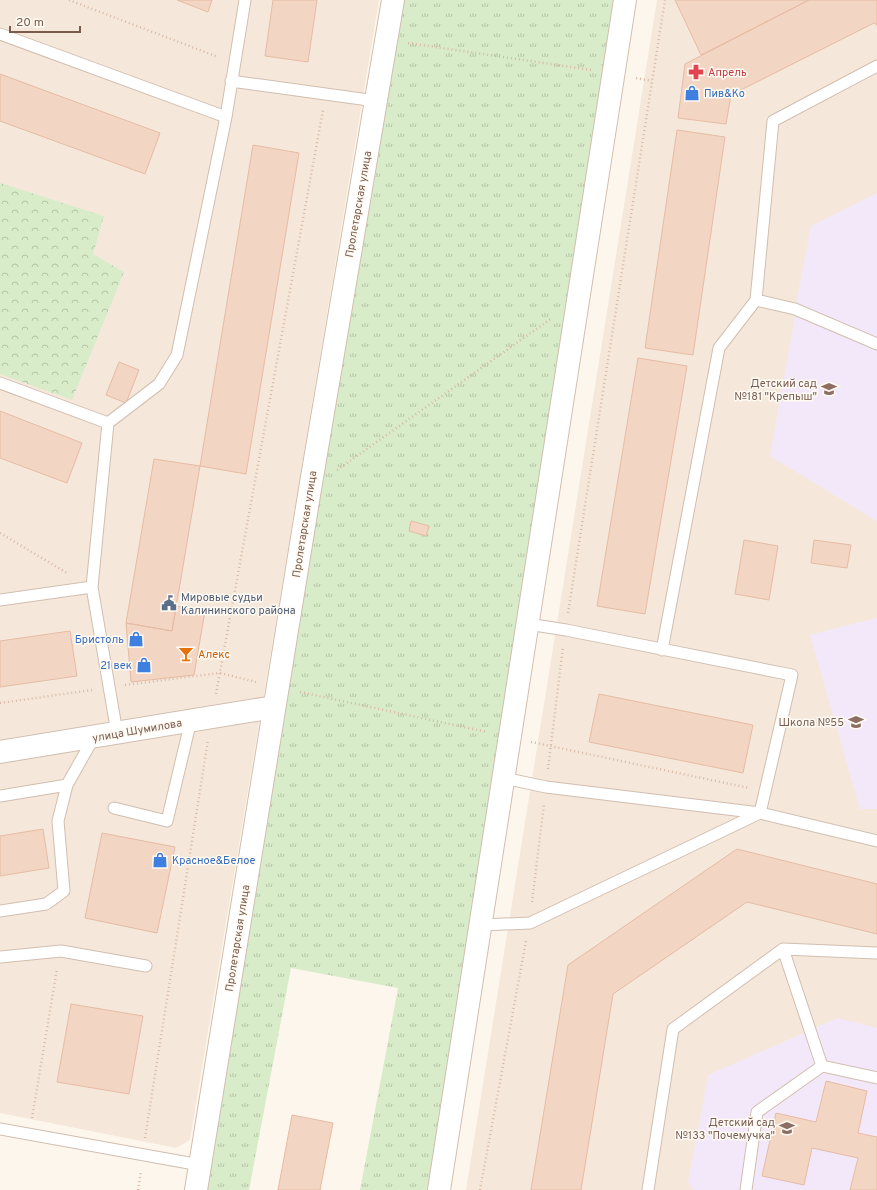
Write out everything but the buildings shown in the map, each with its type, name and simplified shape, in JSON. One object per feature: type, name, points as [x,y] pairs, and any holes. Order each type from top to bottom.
[{"type":"street","name":"Пролетарская улица","points":[[196,1190],[310,489],[393,0]]},
{"type":"street","points":[[439,1190],[625,0]]},
{"type":"street","name":"улица Шумилова","points":[[0,752],[202,719],[276,697]]},
{"type":"lane","points":[[117,733],[92,587],[108,423],[159,384],[177,355],[226,117],[245,0]]},
{"type":"lane","points":[[0,34],[226,117]]},
{"type":"lane","points":[[662,650],[719,348],[756,300],[773,120],[877,66]]},
{"type":"lane","points":[[231,81],[376,100]]},
{"type":"lane","points":[[756,300],[795,309],[877,344]]},
{"type":"lane","points":[[0,383],[108,423]]},
{"type":"lane","points":[[0,600],[92,587]]},
{"type":"lane","points":[[528,624],[566,630],[792,675],[760,813]]},
{"type":"lane","points":[[114,808],[166,821],[202,719]]},
{"type":"lane","points":[[0,911],[46,904],[64,891],[58,821],[67,785],[94,737]]},
{"type":"lane","points":[[504,778],[546,787],[760,813],[877,841]]},
{"type":"lane","points":[[0,796],[67,785]]},
{"type":"lane","points":[[481,925],[530,923],[760,813]]},
{"type":"lane","points":[[648,1190],[673,1029],[783,949],[877,953]]},
{"type":"lane","points":[[783,949],[822,1066]]},
{"type":"lane","points":[[0,957],[61,951],[146,966]]},
{"type":"lane","points":[[746,1190],[757,1112],[822,1066],[877,1078]]},
{"type":"lane","points":[[0,1129],[200,1165]]},
{"type":"path","points":[[69,0],[234,63]]},
{"type":"path","points":[[480,1190],[530,923],[566,630],[665,0]]},
{"type":"path","points":[[386,40],[652,81]]},
{"type":"path","points":[[138,1190],[142,1155],[176,950],[202,719],[220,673],[326,94]]},
{"type":"path","points":[[310,489],[579,299]]},
{"type":"path","points":[[0,533],[92,587]]},
{"type":"path","points":[[0,703],[220,673],[276,697],[510,738],[765,792]]},
{"type":"path","points":[[29,1134],[61,951]]},
{"type":"shaded area","points":[[0,0],[379,0],[190,1140],[176,1148],[0,1113]]},
{"type":"shaded area","points":[[657,0],[877,0],[877,1190],[466,1190]]},
{"type":"shaded area","name":"Детский сад №181 \"Крепыш\"","points":[[877,193],[877,521],[770,456],[811,226]]},
{"type":"shaded area","name":"Школа №55","points":[[877,618],[877,809],[860,809],[810,635]]},
{"type":"shaded area","name":"Детский сад №133 \"Почемучка\"","points":[[838,1018],[877,1028],[877,1190],[694,1190],[688,1182],[708,1075]]},
{"type":"green space","points":[[393,0],[619,0],[439,1190],[360,1190],[398,988],[291,968],[249,1190],[196,1190]]},
{"type":"green space","points":[[0,183],[104,216],[93,254],[124,272],[72,400],[0,374]]},
{"type":"place","name":"Апрель","points":[[696,72]]},
{"type":"place","name":"Пив&Ко","points":[[692,93]]},
{"type":"place","name":"Детский сад №181 \"Крепыш\"","points":[[829,389]]},
{"type":"place","name":"Мировые судьи Калининского района","points":[[169,603]]},
{"type":"place","name":"Бристоль","points":[[136,639]]},
{"type":"place","name":"Алекс","points":[[186,654]]},
{"type":"place","name":"21 век","points":[[144,665]]},
{"type":"place","name":"Школа №55","points":[[856,722]]},
{"type":"place","name":"Красное&Белое","points":[[160,860]]},
{"type":"place","name":"Детский сад №133 \"Почемучка\"","points":[[787,1128]]}]
